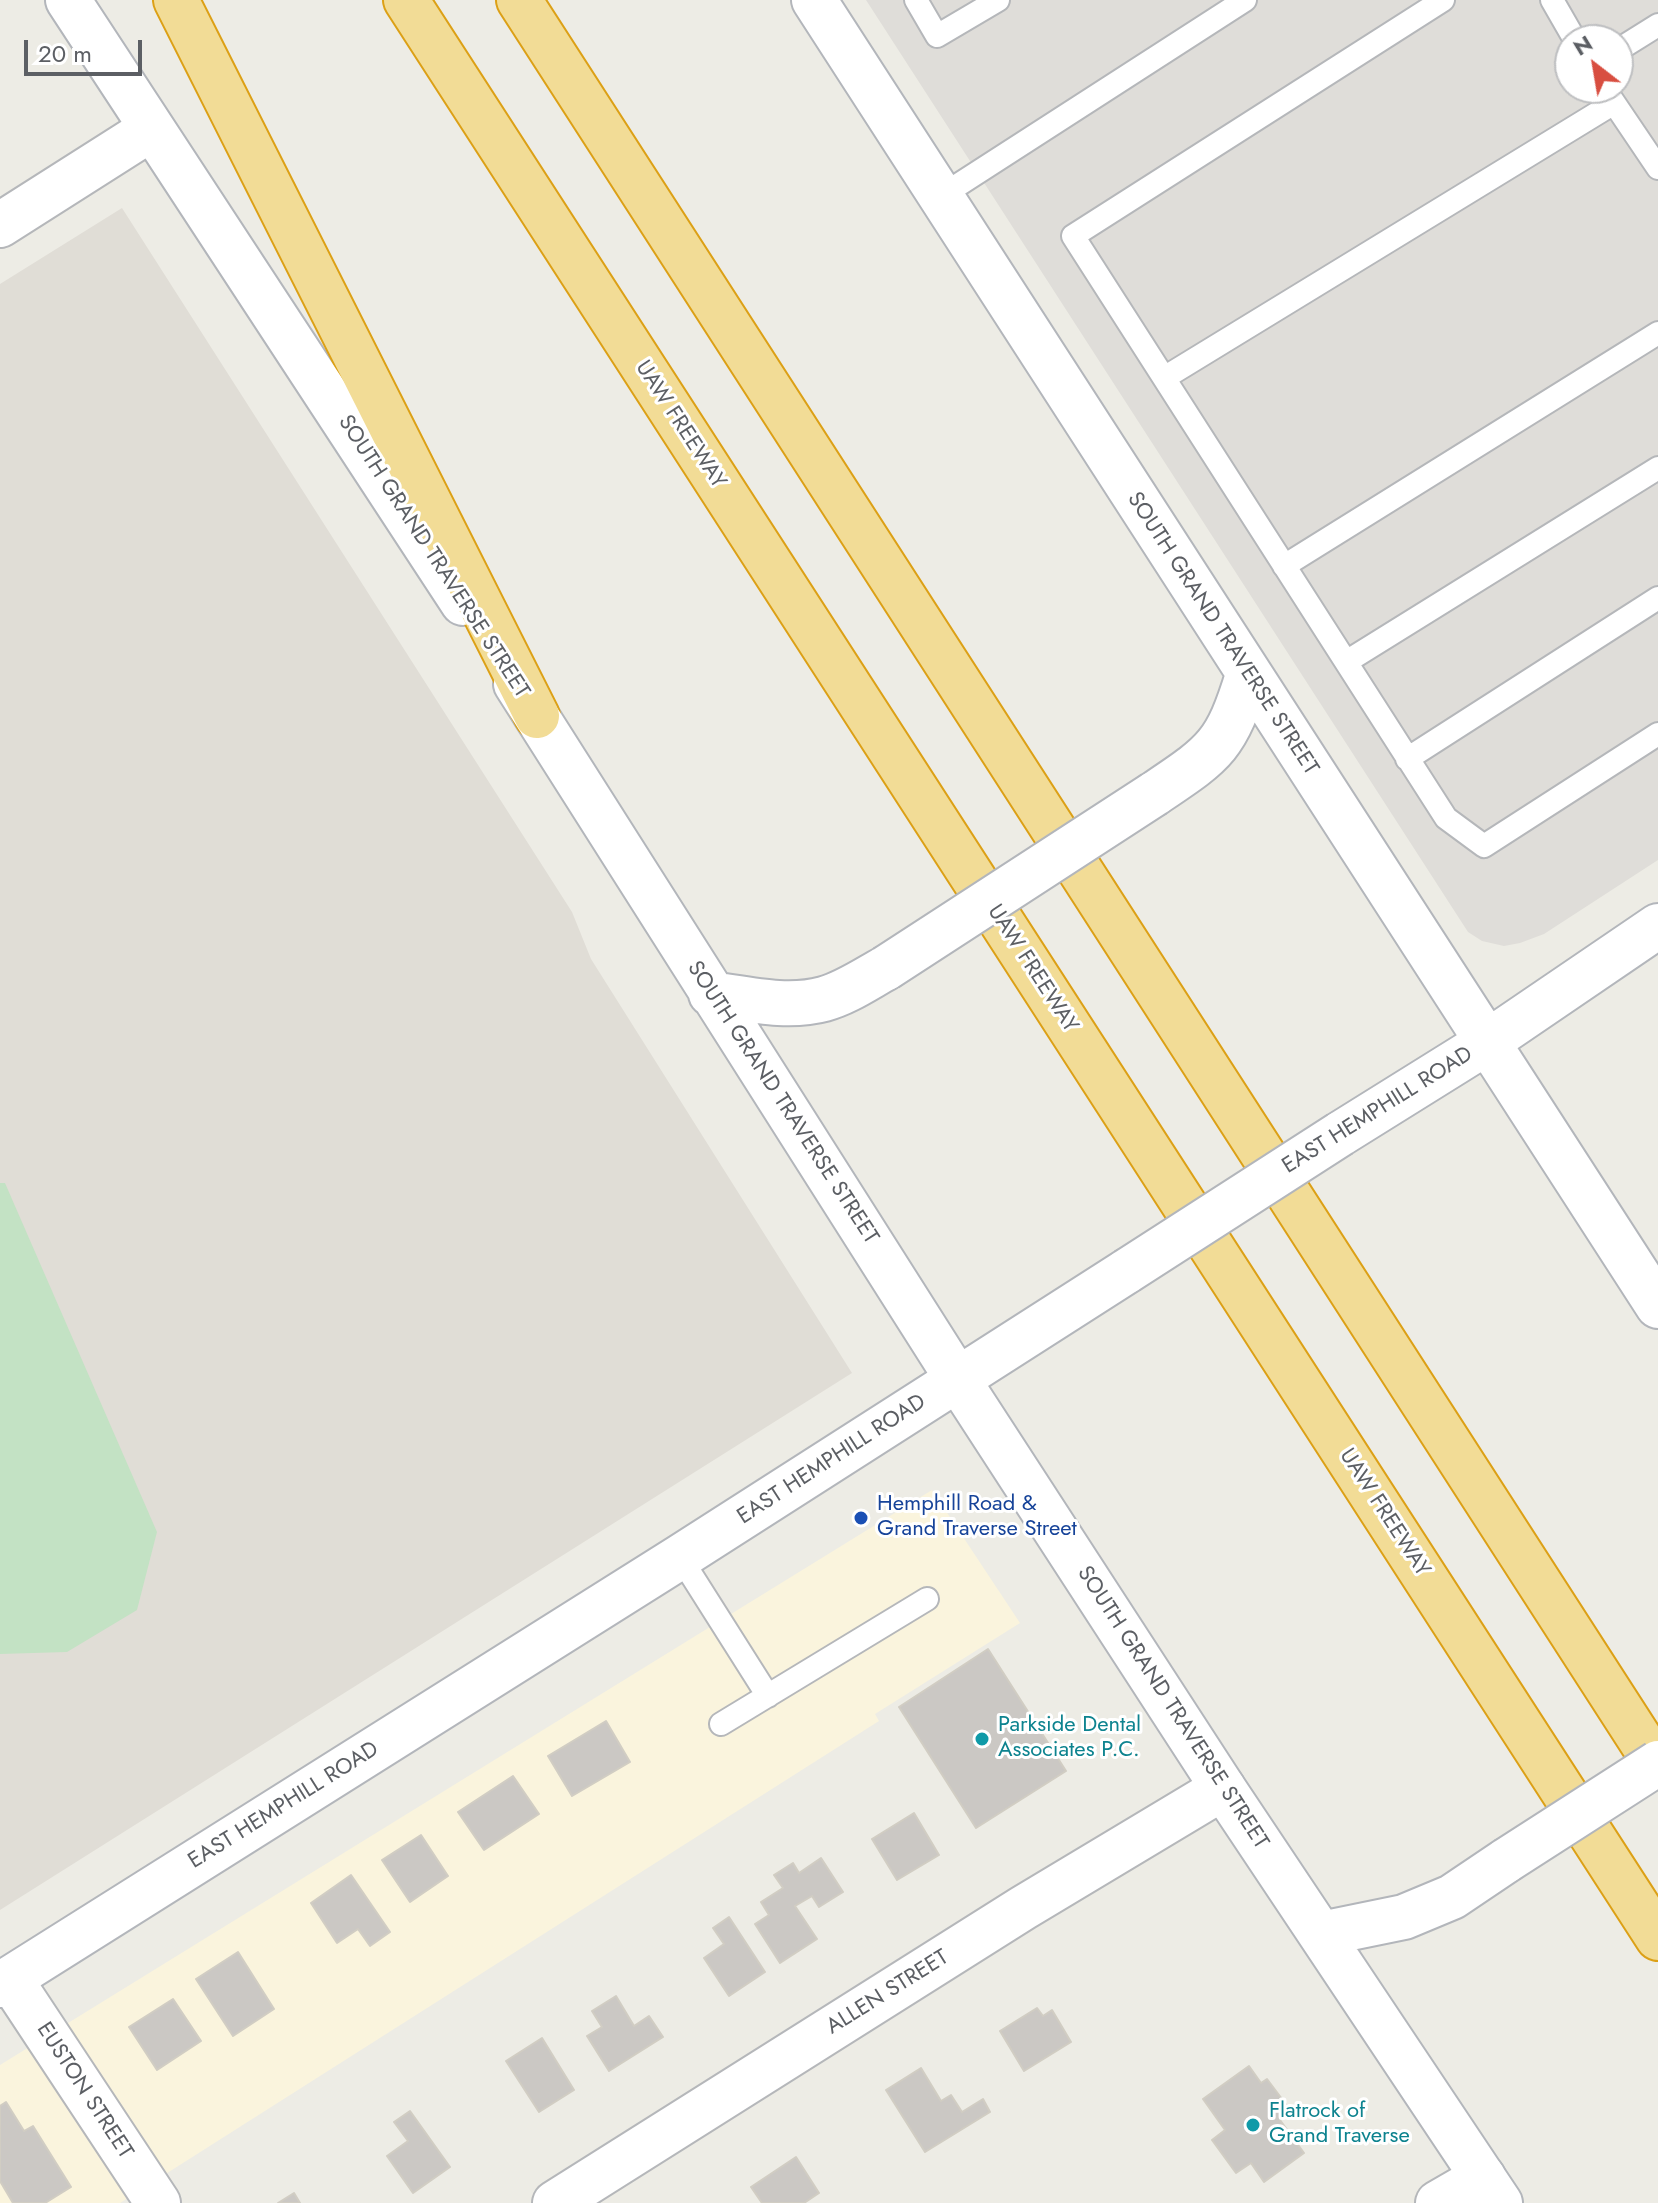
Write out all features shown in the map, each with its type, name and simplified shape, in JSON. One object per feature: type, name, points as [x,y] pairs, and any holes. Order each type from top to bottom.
[{"type":"highway","points":[[176,0],[537,716]]},
{"type":"highway","name":"UAW FREEWAY","points":[[406,0],[1658,1938]]},
{"type":"highway","points":[[519,0],[1658,1765]]},
{"type":"main road","name":"SOUTH GRAND TRAVERSE STREET","points":[[68,0],[537,716],[958,1380],[1223,1788],[1492,2190]]},
{"type":"main road","name":"SOUTH GRAND TRAVERSE STREET","points":[[814,0],[1658,1306]]},
{"type":"main road","points":[[0,225],[151,129]]},
{"type":"main road","points":[[711,994],[774,1003],[799,1003],[824,999],[845,991],[886,968],[1154,794],[1213,752],[1236,715],[1248,675]]},
{"type":"main road","name":"EAST HEMPHILL ROAD","points":[[5,1982],[680,1557],[1486,1043],[1658,926]]},
{"type":"main road","points":[[1321,1934],[1404,1917],[1452,1897],[1658,1765]]},
{"type":"main road","name":"ALLEN STREET","points":[[555,2203],[1023,1908],[1223,1788]]},
{"type":"main road","name":"EUSTON STREET","points":[[5,1982],[158,2203]]},
{"type":"main road","points":[[1438,2203],[1492,2190]]},
{"type":"lane","points":[[916,0],[937,36],[998,0]]},
{"type":"lane","points":[[941,196],[1245,0]]},
{"type":"lane","points":[[1443,0],[1073,236],[1446,818],[1484,846],[1658,734]]},
{"type":"lane","points":[[1552,0],[1566,24]]},
{"type":"lane","points":[[1634,40],[1658,25]]},
{"type":"lane","points":[[1164,378],[1596,104]]},
{"type":"lane","points":[[1615,104],[1656,159]]},
{"type":"lane","points":[[1284,566],[1658,333]]},
{"type":"lane","points":[[1346,662],[1658,468]]},
{"type":"lane","points":[[1407,759],[1658,598]]},
{"type":"lane","points":[[680,1557],[768,1696]]},
{"type":"lane","points":[[721,1724],[927,1599]]},
{"type":"shaded area","points":[[866,0],[1658,0],[1658,860],[1544,934],[1504,946],[1482,941],[1468,932]]},
{"type":"shaded area","points":[[122,208],[572,912],[591,959],[852,1373],[0,1910],[0,284]]},
{"type":"shaded area","points":[[932,1490],[1020,1623],[875,1714],[879,1721],[120,2203],[0,2203],[0,2065]]},
{"type":"green space","points":[[0,1183],[5,1183],[157,1532],[137,1610],[67,1652],[0,1654]]},
{"type":"building","name":"Parkside Dental Associates P.C.","points":[[988,1649],[1066,1771],[976,1828],[899,1707]]},
{"type":"building","points":[[606,1721],[630,1762],[572,1796],[548,1756]]},
{"type":"building","points":[[513,1776],[539,1814],[484,1850],[458,1812]]},
{"type":"building","points":[[914,1813],[939,1855],[897,1880],[872,1839]]},
{"type":"building","points":[[421,1835],[448,1876],[410,1902],[382,1860]]},
{"type":"building","points":[[821,1858],[843,1892],[819,1907],[812,1896],[795,1906],[817,1939],[780,1963],[755,1924],[769,1915],[761,1902],[783,1888],[774,1875],[793,1863],[799,1873]]},
{"type":"building","points":[[351,1875],[390,1932],[370,1946],[358,1929],[337,1943],[311,1903]]},
{"type":"building","points":[[729,1917],[765,1972],[729,1996],[704,1958],[724,1944],[713,1928]]},
{"type":"building","points":[[238,1952],[274,2009],[233,2036],[196,1979]]},
{"type":"building","points":[[616,1996],[634,2026],[649,2016],[663,2037],[609,2071],[587,2036],[602,2027],[592,2011]]},
{"type":"building","points":[[173,1999],[201,2041],[157,2070],[129,2027]]},
{"type":"building","points":[[1037,2008],[1043,2016],[1052,2010],[1071,2042],[1024,2071],[1000,2031]]},
{"type":"building","points":[[542,2038],[574,2090],[539,2112],[506,2061]]},
{"type":"building","name":"Flatrock of Grand Traverse","points":[[1249,2066],[1261,2083],[1267,2079],[1291,2111],[1280,2120],[1304,2153],[1264,2182],[1251,2163],[1236,2173],[1212,2140],[1225,2130],[1203,2099]]},
{"type":"building","points":[[921,2068],[941,2101],[951,2095],[962,2112],[983,2099],[990,2112],[925,2152],[886,2090]]},
{"type":"building","points":[[6,2102],[24,2131],[33,2126],[71,2187],[45,2203],[13,2203],[0,2181],[0,2106]]},
{"type":"building","points":[[410,2111],[450,2167],[413,2193],[387,2156],[408,2141],[394,2122]]},
{"type":"building","points":[[796,2157],[819,2193],[804,2203],[762,2203],[751,2187]]},
{"type":"building","points":[[294,2193],[300,2203],[278,2203]]},
{"type":"place","name":"Hemphill Road & Grand Traverse Street","points":[[861,1518]]},
{"type":"place","name":"Parkside Dental Associates P.C.","points":[[982,1739]]},
{"type":"place","name":"Flatrock of Grand Traverse","points":[[1253,2125]]}]
